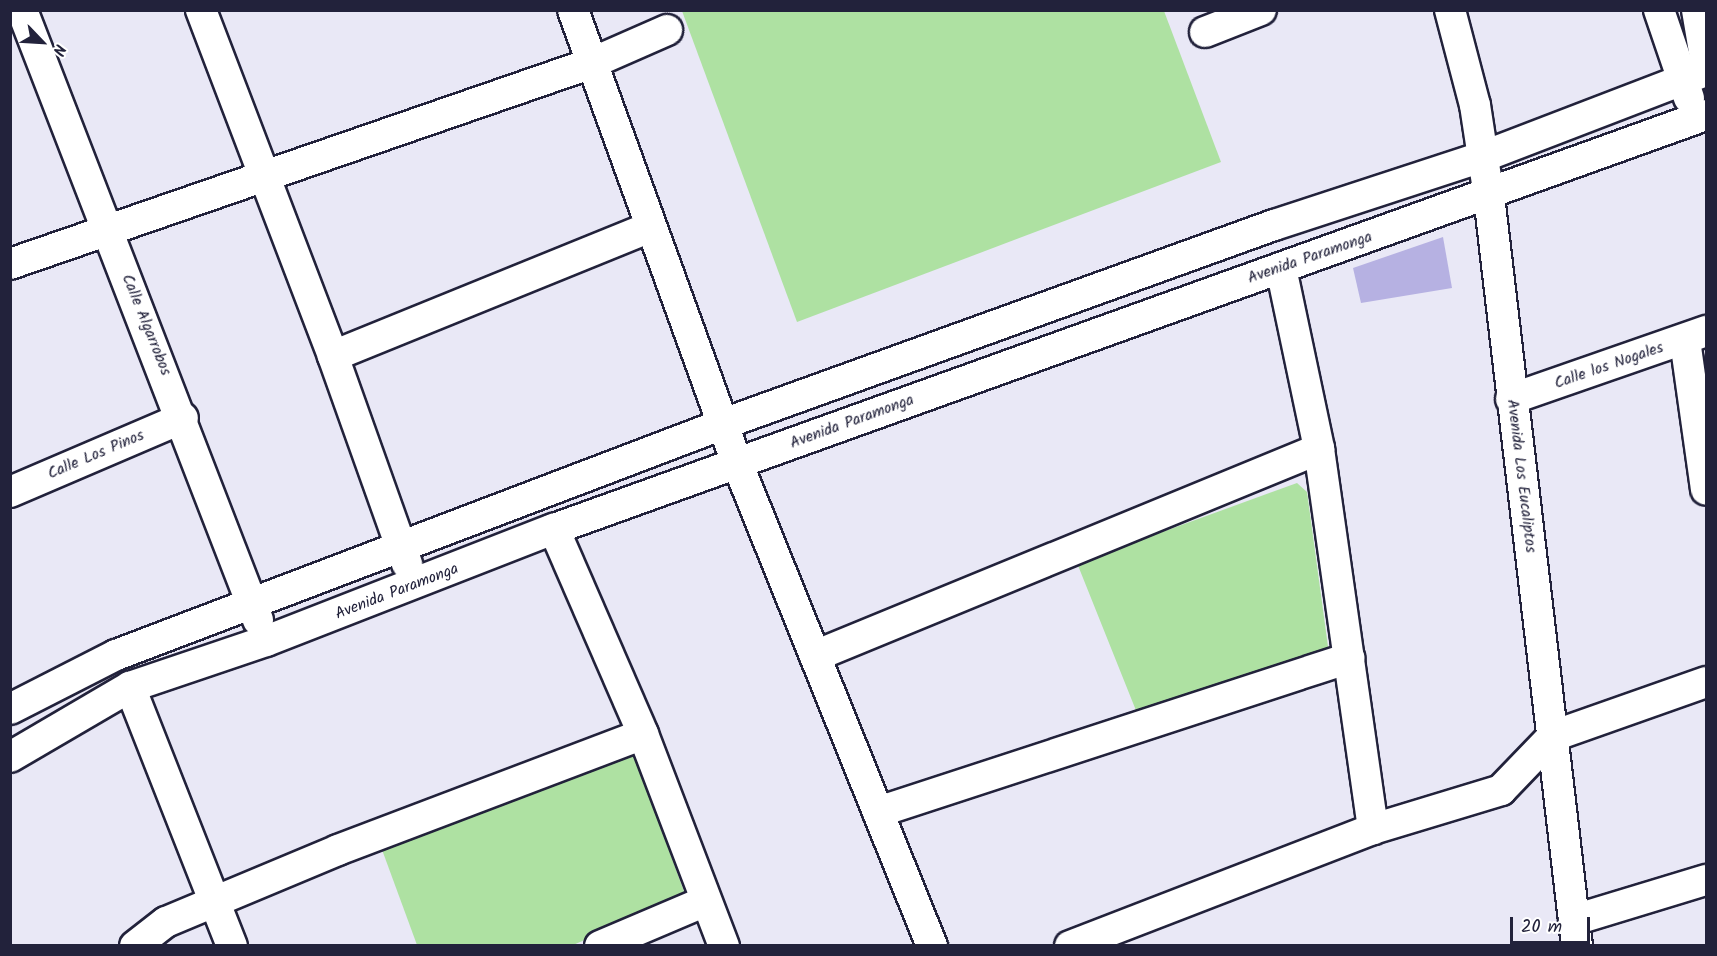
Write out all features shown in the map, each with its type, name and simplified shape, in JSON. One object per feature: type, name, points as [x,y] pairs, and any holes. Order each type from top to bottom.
[{"type":"street","points":[[201,10],[333,356],[414,586]]},
{"type":"street","points":[[573,10],[738,465],[932,945]]},
{"type":"street","points":[[1205,32],[1261,10]]},
{"type":"street","name":"Avenida Los Eucaliptos","points":[[1450,10],[1475,105],[1490,196],[1511,399],[1554,736],[1576,933]]},
{"type":"street","points":[[1659,10],[1699,71]]},
{"type":"street","points":[[1697,10],[1700,118]]},
{"type":"street","points":[[10,264],[107,228],[266,176],[592,63],[666,30]]},
{"type":"street","name":"Calle Algarrobos","points":[[21,31],[107,228],[183,418],[266,641]]},
{"type":"street","points":[[10,709],[116,655],[400,546],[723,424],[1274,225],[1482,157],[1699,71]]},
{"type":"street","name":"Avenida Paramonga","points":[[10,757],[130,687],[266,641],[414,586],[554,529],[738,465],[1281,268],[1490,196],[1700,118]]},
{"type":"street","points":[[333,356],[650,227]]},
{"type":"street","points":[[1281,268],[1319,449],[1373,829]]},
{"type":"street","points":[[1696,336],[1707,490]]},
{"type":"street","name":"Calle los Nogales","points":[[1511,399],[1696,336]]},
{"type":"street","name":"Calle Los Pinos","points":[[10,492],[183,418]]},
{"type":"street","points":[[815,656],[1319,449]]},
{"type":"street","points":[[554,529],[643,734],[724,945]]},
{"type":"street","points":[[878,812],[1349,658]]},
{"type":"street","points":[[1070,945],[1373,829],[1501,790],[1554,736],[1707,682]]},
{"type":"street","points":[[130,687],[232,945]]},
{"type":"street","points":[[135,945],[166,922],[338,850],[643,734]]},
{"type":"street","points":[[1576,933],[1707,880]]},
{"type":"street","points":[[600,945],[706,901]]},
{"type":"green space","points":[[682,11],[1164,11],[1221,162],[797,322]]},
{"type":"green space","points":[[1297,483],[1307,492],[1329,654],[1141,723],[1077,563]]},
{"type":"green space","points":[[632,748],[686,897],[573,945],[417,945],[381,847]]},
{"type":"building","points":[[1443,237],[1452,288],[1361,303],[1353,268]]}]
